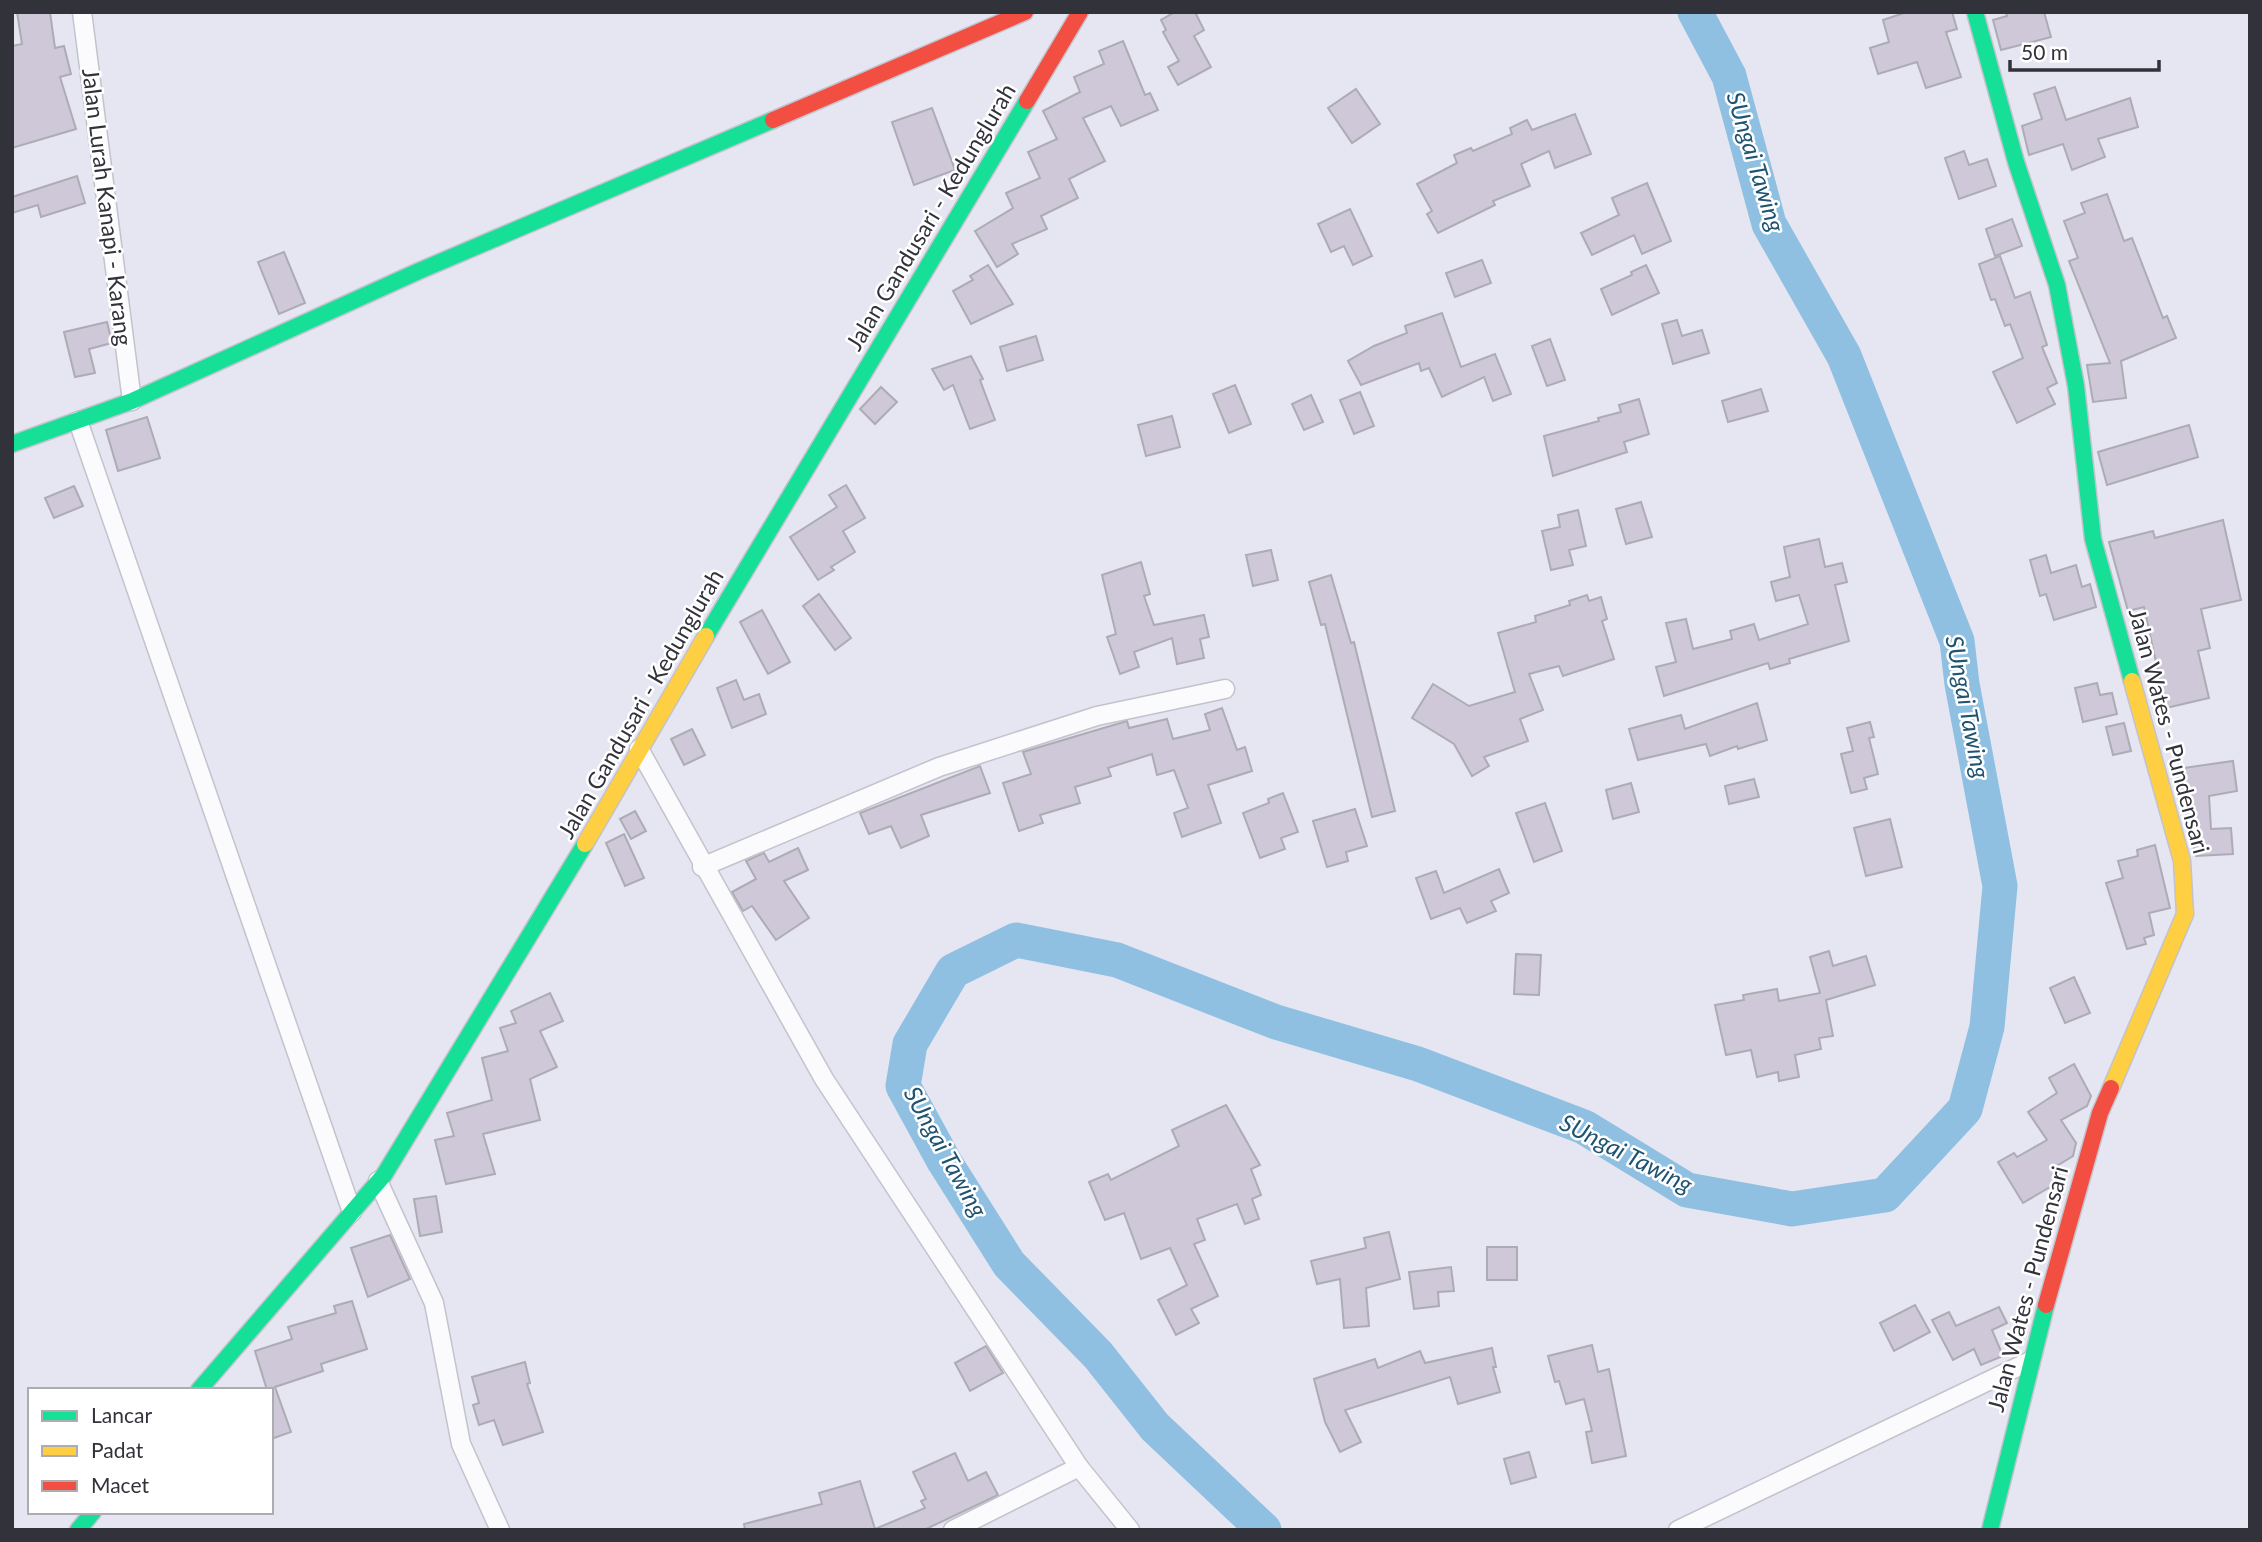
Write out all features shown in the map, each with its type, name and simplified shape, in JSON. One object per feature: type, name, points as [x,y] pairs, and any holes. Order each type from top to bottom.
[{"type":"street","name":"Jalan Lurah Kanapi - Karang","points":[[82,12],[132,401]]},
{"type":"street","points":[[12,444],[132,401],[419,271],[1026,12]]},
{"type":"street","name":"Jalan Gandusari - Kedunglurah","points":[[201,1388],[379,1181],[546,912],[639,749],[1080,12]]},
{"type":"street","name":"Jalan Wates - Pundensari","points":[[1975,12],[2016,162],[2057,285],[2076,386],[2094,539],[2182,861],[2185,901],[2185,914],[2099,1113],[2030,1361],[2006,1474],[1990,1530]]},
{"type":"street","points":[[78,421],[352,1212]]},
{"type":"street","points":[[702,867],[939,767],[1097,716],[1225,689]]},
{"type":"street","points":[[639,749],[702,867],[824,1079],[1079,1467],[1130,1530]]},
{"type":"street","points":[[379,1181],[434,1303],[461,1444],[500,1530]]},
{"type":"street","points":[[1678,1530],[2030,1361]]},
{"type":"street","points":[[953,1530],[1079,1467]]},
{"type":"street","points":[[78,1530],[91,1514]]},
{"type":"building","points":[[17,12],[50,12],[55,48],[64,46],[71,74],[60,77],[76,129],[12,148],[12,46],[22,44]]},
{"type":"building","points":[[1175,12],[1195,12],[1204,30],[1194,36],[1211,67],[1178,85],[1168,67],[1179,61],[1163,32],[1166,30],[1161,20]]},
{"type":"building","points":[[1907,12],[1952,12],[1957,29],[1946,32],[1961,77],[1926,88],[1917,62],[1878,74],[1870,48],[1889,42],[1883,20]]},
{"type":"building","points":[[2006,12],[2044,12],[2051,37],[2001,50],[1993,20],[2007,16]]},
{"type":"building","points":[[1123,41],[1145,95],[1150,93],[1158,110],[1121,126],[1111,106],[1083,118],[1105,161],[1069,179],[1078,198],[1041,216],[1047,229],[1012,244],[1018,254],[997,267],[975,231],[1013,208],[1006,193],[1040,178],[1028,152],[1057,139],[1043,111],[1080,92],[1074,77],[1104,64],[1099,51]]},
{"type":"building","points":[[2055,87],[2066,120],[2130,98],[2138,127],[2098,139],[2105,157],[2072,170],[2063,144],[2029,155],[2022,126],[2042,119],[2034,94]]},
{"type":"building","points":[[1356,89],[1380,124],[1352,143],[1328,108]]},
{"type":"building","points":[[932,108],[955,170],[914,185],[892,122]]},
{"type":"building","points":[[1575,114],[1591,154],[1555,168],[1549,151],[1521,164],[1530,186],[1493,201],[1495,205],[1438,233],[1427,214],[1432,211],[1417,184],[1457,163],[1454,155],[1471,148],[1473,151],[1512,134],[1510,128],[1527,120],[1532,130]]},
{"type":"building","points":[[1964,151],[1969,165],[1987,159],[1996,186],[1959,199],[1945,158]]},
{"type":"building","points":[[77,176],[85,203],[41,217],[38,205],[12,213],[12,197]]},
{"type":"building","points":[[1647,183],[1671,241],[1642,254],[1634,235],[1592,255],[1581,233],[1619,215],[1612,198]]},
{"type":"building","points":[[2107,194],[2124,241],[2132,238],[2163,318],[2167,316],[2176,338],[2121,361],[2126,398],[2093,402],[2087,365],[2110,363],[2069,261],[2078,258],[2064,221],[2085,213],[2081,203]]},
{"type":"building","points":[[1350,209],[1372,256],[1353,265],[1344,246],[1331,252],[1318,224]]},
{"type":"building","points":[[2012,219],[2022,246],[1995,256],[1986,229]]},
{"type":"building","points":[[284,252],[305,303],[279,314],[258,262]]},
{"type":"building","points":[[2000,256],[2015,298],[2030,292],[2047,345],[2042,347],[2057,383],[2047,388],[2055,404],[2017,423],[1993,372],[2023,358],[2010,324],[2005,326],[1995,299],[1991,300],[1979,264]]},
{"type":"building","points":[[1482,260],[1491,283],[1455,297],[1446,273]]},
{"type":"building","points":[[988,265],[1013,304],[971,324],[953,291],[973,280],[970,276]]},
{"type":"building","points":[[1646,265],[1659,293],[1612,315],[1601,289],[1632,275],[1631,272]]},
{"type":"building","points":[[1442,313],[1461,367],[1495,354],[1511,394],[1493,401],[1484,377],[1442,397],[1429,368],[1421,371],[1419,363],[1361,385],[1348,361],[1374,346],[1407,333],[1405,326]]},
{"type":"building","points":[[1677,320],[1682,336],[1702,330],[1709,353],[1673,364],[1662,324]]},
{"type":"building","points":[[107,322],[112,343],[89,349],[95,373],[75,377],[64,332]]},
{"type":"building","points":[[1036,336],[1043,360],[1007,371],[1000,347]]},
{"type":"building","points":[[1550,339],[1565,380],[1547,386],[1532,346]]},
{"type":"building","points":[[971,356],[983,379],[980,380],[995,420],[970,429],[953,385],[944,390],[932,369]]},
{"type":"building","points":[[1235,385],[1251,424],[1229,433],[1213,394]]},
{"type":"building","points":[[881,387],[897,402],[875,424],[860,409]]},
{"type":"building","points":[[1761,389],[1768,411],[1728,422],[1722,401]]},
{"type":"building","points":[[1360,392],[1374,426],[1354,434],[1340,400]]},
{"type":"building","points":[[1311,395],[1323,422],[1304,430],[1292,404]]},
{"type":"building","points":[[1639,399],[1649,434],[1624,442],[1627,452],[1553,476],[1544,436],[1599,421],[1598,418],[1621,412],[1619,405]]},
{"type":"building","points":[[1172,416],[1180,447],[1146,456],[1138,425]]},
{"type":"building","points":[[147,417],[160,458],[118,471],[106,430]]},
{"type":"building","points":[[2189,425],[2198,457],[2107,485],[2098,452]]},
{"type":"building","points":[[846,485],[865,518],[843,531],[855,552],[831,567],[834,570],[818,580],[790,537],[837,507],[829,495]]},
{"type":"building","points":[[74,486],[83,506],[54,518],[45,498]]},
{"type":"building","points":[[1641,502],[1652,537],[1626,544],[1616,509]]},
{"type":"building","points":[[1578,510],[1586,546],[1569,550],[1573,565],[1551,570],[1542,531],[1560,527],[1558,515]]},
{"type":"building","points":[[2223,520],[2241,600],[2201,609],[2210,648],[2198,651],[2209,698],[2166,708],[2144,607],[2128,611],[2109,542],[2153,531],[2155,538]]},
{"type":"building","points":[[1819,539],[1825,567],[1842,563],[1847,582],[1835,585],[1849,641],[1789,659],[1790,663],[1770,669],[1768,663],[1664,696],[1656,667],[1676,662],[1666,623],[1686,619],[1693,649],[1732,639],[1730,631],[1754,624],[1759,640],[1808,624],[1799,595],[1776,601],[1771,582],[1790,577],[1784,547]]},
{"type":"building","points":[[1271,550],[1278,580],[1253,586],[1246,555]]},
{"type":"building","points":[[2046,555],[2051,573],[2076,565],[2082,587],[2090,584],[2096,607],[2054,620],[2046,594],[2040,596],[2030,560]]},
{"type":"building","points":[[1141,562],[1150,594],[1144,596],[1154,625],[1204,615],[1209,637],[1200,639],[1204,658],[1177,664],[1172,638],[1134,652],[1139,667],[1120,674],[1107,637],[1116,634],[1102,575]]},
{"type":"building","points":[[1331,575],[1351,643],[1354,642],[1395,811],[1372,817],[1325,624],[1321,625],[1309,582]]},
{"type":"building","points":[[819,594],[851,638],[835,650],[803,606]]},
{"type":"building","points":[[1587,595],[1589,601],[1601,597],[1607,619],[1602,621],[1614,659],[1563,676],[1559,666],[1529,674],[1543,710],[1520,719],[1528,741],[1484,757],[1489,766],[1472,776],[1454,744],[1412,718],[1433,684],[1469,706],[1515,692],[1498,633],[1536,622],[1535,616],[1570,605],[1569,601]]},
{"type":"building","points":[[762,610],[790,662],[768,674],[740,622]]},
{"type":"building","points":[[736,680],[744,700],[759,694],[766,714],[732,728],[717,688]]},
{"type":"building","points":[[2097,683],[2100,695],[2112,693],[2117,714],[2083,722],[2075,688]]},
{"type":"building","points":[[1757,703],[1767,740],[1738,749],[1737,746],[1710,756],[1706,744],[1638,760],[1629,729],[1681,715],[1685,729]]},
{"type":"building","points":[[1222,708],[1237,750],[1245,747],[1252,771],[1208,785],[1221,823],[1182,837],[1174,813],[1188,808],[1174,770],[1157,775],[1152,754],[1108,768],[1111,776],[1075,787],[1080,803],[1040,815],[1043,823],[1019,831],[1003,783],[1031,774],[1023,752],[1127,721],[1129,728],[1167,719],[1173,739],[1210,730],[1205,714]]},
{"type":"building","points":[[1870,722],[1874,737],[1869,738],[1878,774],[1864,778],[1867,789],[1851,793],[1841,754],[1853,751],[1847,728]]},
{"type":"building","points":[[2124,723],[2131,751],[2113,755],[2106,727]]},
{"type":"building","points":[[692,729],[705,755],[684,765],[671,739]]},
{"type":"building","points":[[2233,761],[2237,791],[2209,796],[2211,829],[2231,828],[2233,854],[2196,856],[2176,769]]},
{"type":"building","points":[[980,766],[990,793],[921,815],[929,836],[901,848],[891,826],[869,834],[860,813]]},
{"type":"building","points":[[1754,779],[1759,797],[1729,804],[1725,786]]},
{"type":"building","points":[[1631,783],[1639,812],[1613,819],[1606,790]]},
{"type":"building","points":[[1283,793],[1298,832],[1281,838],[1285,849],[1260,858],[1243,813],[1269,803],[1268,799]]},
{"type":"building","points":[[1545,803],[1562,851],[1534,862],[1516,813]]},
{"type":"building","points":[[1355,809],[1367,846],[1346,852],[1348,861],[1327,867],[1313,821]]},
{"type":"building","points":[[635,811],[646,831],[631,839],[620,819]]},
{"type":"building","points":[[1890,819],[1902,867],[1866,876],[1854,828]]},
{"type":"building","points":[[624,834],[644,878],[625,886],[606,843]]},
{"type":"building","points":[[2155,845],[2170,908],[2149,913],[2154,935],[2144,938],[2146,944],[2127,949],[2106,883],[2123,878],[2118,861],[2138,856],[2137,850]]},
{"type":"building","points":[[798,848],[808,870],[784,881],[809,918],[776,940],[752,906],[743,911],[732,892],[756,879],[746,861],[764,853],[769,862]]},
{"type":"building","points":[[1499,869],[1509,893],[1491,901],[1496,911],[1467,923],[1460,908],[1431,919],[1416,878],[1436,871],[1444,893]]},
{"type":"building","points":[[1829,951],[1833,966],[1866,956],[1875,985],[1826,1000],[1833,1036],[1819,1038],[1821,1049],[1795,1055],[1799,1077],[1779,1081],[1778,1072],[1757,1077],[1751,1050],[1726,1055],[1715,1005],[1744,1000],[1743,995],[1777,989],[1779,1001],[1820,993],[1810,957]]},
{"type":"building","points":[[1516,954],[1541,955],[1539,995],[1514,994]]},
{"type":"building","points":[[2074,977],[2090,1013],[2065,1023],[2050,988]]},
{"type":"building","points":[[550,993],[563,1021],[540,1031],[557,1067],[530,1079],[540,1120],[483,1134],[495,1174],[446,1184],[435,1140],[454,1136],[447,1113],[492,1100],[482,1058],[508,1051],[500,1028],[516,1023],[511,1011]]},
{"type":"building","points":[[2074,1064],[2091,1096],[2087,1106],[2061,1120],[2076,1143],[2073,1156],[2055,1167],[2062,1180],[2023,1203],[1998,1162],[2014,1153],[2017,1157],[2047,1140],[2028,1112],[2057,1093],[2049,1078]]},
{"type":"building","points":[[1226,1105],[1260,1165],[1251,1169],[1261,1195],[1252,1199],[1259,1219],[1245,1224],[1237,1204],[1197,1219],[1205,1240],[1194,1244],[1218,1296],[1191,1309],[1199,1323],[1176,1335],[1158,1300],[1187,1285],[1170,1248],[1141,1259],[1124,1213],[1105,1220],[1089,1182],[1108,1174],[1111,1180],[1179,1146],[1172,1130]]},
{"type":"building","points":[[436,1196],[442,1232],[420,1236],[414,1199]]},
{"type":"building","points":[[1389,1232],[1400,1279],[1366,1288],[1369,1326],[1344,1328],[1340,1279],[1317,1284],[1311,1261],[1366,1248],[1364,1238]]},
{"type":"building","points":[[390,1235],[410,1279],[368,1297],[351,1248]]},
{"type":"building","points":[[1487,1247],[1517,1247],[1517,1280],[1487,1280]]},
{"type":"building","points":[[1451,1267],[1454,1291],[1438,1292],[1439,1306],[1414,1309],[1409,1272]]},
{"type":"building","points":[[352,1301],[367,1349],[321,1364],[323,1371],[275,1387],[291,1432],[273,1438],[273,1388],[266,1388],[255,1351],[292,1339],[288,1327],[336,1313],[334,1306]]},
{"type":"building","points":[[1915,1305],[1930,1332],[1894,1351],[1880,1323]]},
{"type":"building","points":[[1999,1307],[2007,1323],[1992,1330],[2003,1356],[1981,1365],[1974,1349],[1953,1360],[1932,1320],[1949,1312],[1956,1326]]},
{"type":"building","points":[[1592,1345],[1598,1372],[1609,1369],[1626,1456],[1592,1463],[1586,1432],[1592,1431],[1584,1399],[1566,1404],[1559,1381],[1555,1382],[1548,1356]]},
{"type":"building","points":[[986,1346],[1003,1373],[970,1391],[955,1363]]},
{"type":"building","points":[[1492,1348],[1496,1367],[1493,1367],[1500,1392],[1458,1404],[1450,1377],[1345,1410],[1361,1442],[1340,1452],[1325,1422],[1314,1379],[1375,1359],[1378,1368],[1420,1351],[1425,1363]]},
{"type":"building","points":[[525,1362],[530,1383],[527,1384],[543,1432],[503,1445],[494,1420],[479,1425],[473,1405],[479,1403],[472,1377]]},
{"type":"building","points":[[1529,1452],[1536,1477],[1511,1484],[1504,1459]]},
{"type":"building","points":[[955,1453],[968,1481],[986,1472],[998,1495],[924,1530],[745,1530],[744,1524],[822,1504],[819,1493],[860,1481],[875,1529],[925,1508],[921,1501],[926,1499],[913,1472]]},
{"type":"waterway","name":"SUngai Tawing","points":[[1264,1530],[1155,1427],[1098,1355],[1009,1264],[944,1161],[903,1086],[910,1044],[953,971],[1016,940],[1117,960],[1276,1022],[1418,1064],[1584,1127],[1687,1190],[1792,1209],[1885,1195],[1965,1109],[1987,1027],[2000,886],[1962,684],[1957,641],[1844,356],[1769,224],[1729,76],[1695,12]]},
{"type":"traffic: fast","points":[[1975,12],[2016,162],[2057,285],[2076,386],[2093,539],[2132,681]]},
{"type":"traffic: fast","points":[[706,636],[1027,101]]},
{"type":"traffic: fast","points":[[12,444],[132,401],[419,271],[773,120]]},
{"type":"traffic: fast","points":[[201,1388],[384,1175],[585,844]]},
{"type":"traffic: fast","points":[[1990,1530],[2046,1305]]},
{"type":"traffic: fast","points":[[78,1530],[91,1514]]},
{"type":"traffic: slow","points":[[585,844],[706,636]]},
{"type":"traffic: slow","points":[[2111,1088],[2185,914],[2182,861],[2132,681]]},
{"type":"traffic: jam","points":[[773,120],[1025,12]]},
{"type":"traffic: jam","points":[[1027,101],[1080,12]]},
{"type":"traffic: jam","points":[[2046,1305],[2100,1113],[2111,1088]]}]
